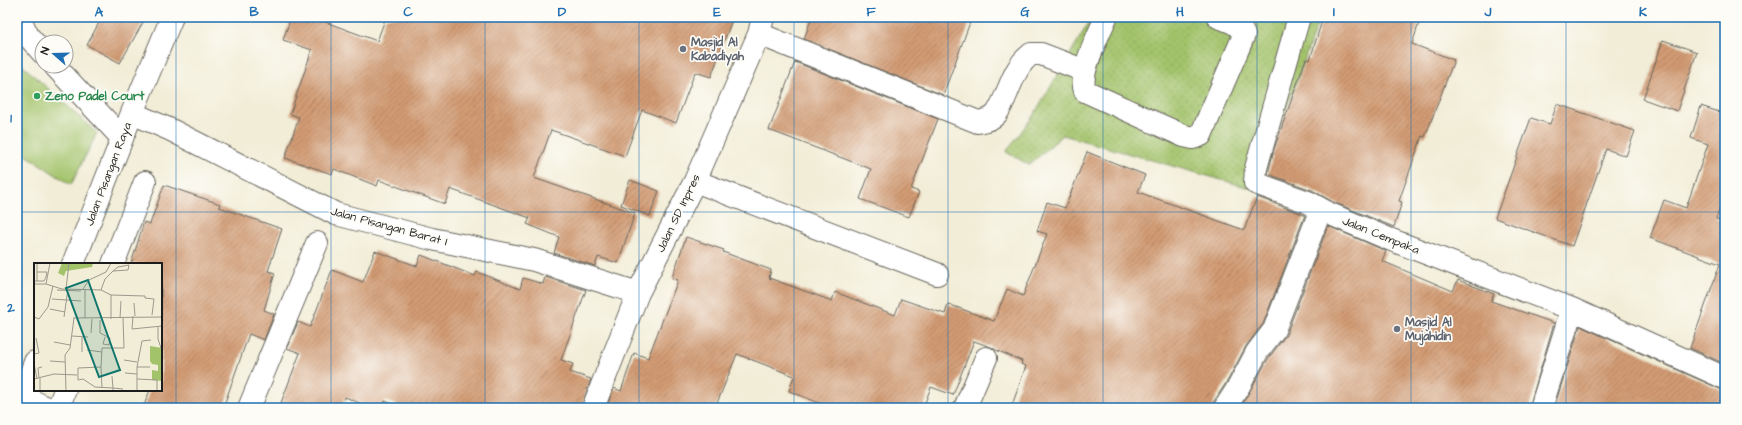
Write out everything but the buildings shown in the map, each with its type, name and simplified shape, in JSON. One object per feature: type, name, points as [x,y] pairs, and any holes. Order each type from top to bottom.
[{"type":"street","points":[[19,17],[28,36],[34,43]]},
{"type":"street","name":"Jalan Pisangan Raya","points":[[73,263],[132,113],[172,17]]},
{"type":"street","points":[[1106,17],[1085,71],[1084,91],[1184,136],[1193,138],[1201,135],[1244,35],[1236,24],[1218,17]]},
{"type":"street","name":"Jalan Cempaka","points":[[1299,17],[1256,168],[1255,182],[1258,185],[1308,202],[1389,239],[1572,309],[1725,378]]},
{"type":"street","points":[[761,25],[978,122],[986,120],[996,114],[1020,64],[1030,54],[1041,54],[1085,71]]},
{"type":"street","name":"Jalan SD Inpres","points":[[593,408],[638,293],[695,181],[761,25]]},
{"type":"street","points":[[62,74],[122,138]]},
{"type":"street","name":"Jalan Pisangan Barat I","points":[[132,113],[336,214],[432,239],[534,260],[638,293]]},
{"type":"street","points":[[695,181],[938,274]]},
{"type":"street","points":[[113,263],[145,182]]},
{"type":"street","points":[[1224,408],[1239,386],[1257,352],[1274,330],[1321,209]]},
{"type":"street","points":[[250,408],[317,243]]},
{"type":"street","points":[[1541,408],[1572,309]]},
{"type":"street","points":[[965,408],[986,358]]},
{"type":"street","points":[[34,365],[20,402],[47,408]]},
{"type":"street","points":[[58,408],[65,391]]},
{"type":"green space","points":[[1092,17],[1320,17],[1257,190],[1063,135],[1029,165],[1006,152],[1033,116]]},
{"type":"green space","name":"Zeno Padel Court","points":[[17,60],[97,133],[71,185],[17,149]]},
{"type":"place","name":"Masjid Al Kabadiyah","points":[[683,49]]},
{"type":"place","name":"Zeno Padel Court","points":[[37,96]]},
{"type":"place","name":"Masjid Al Mujahidin","points":[[1397,329]]}]
